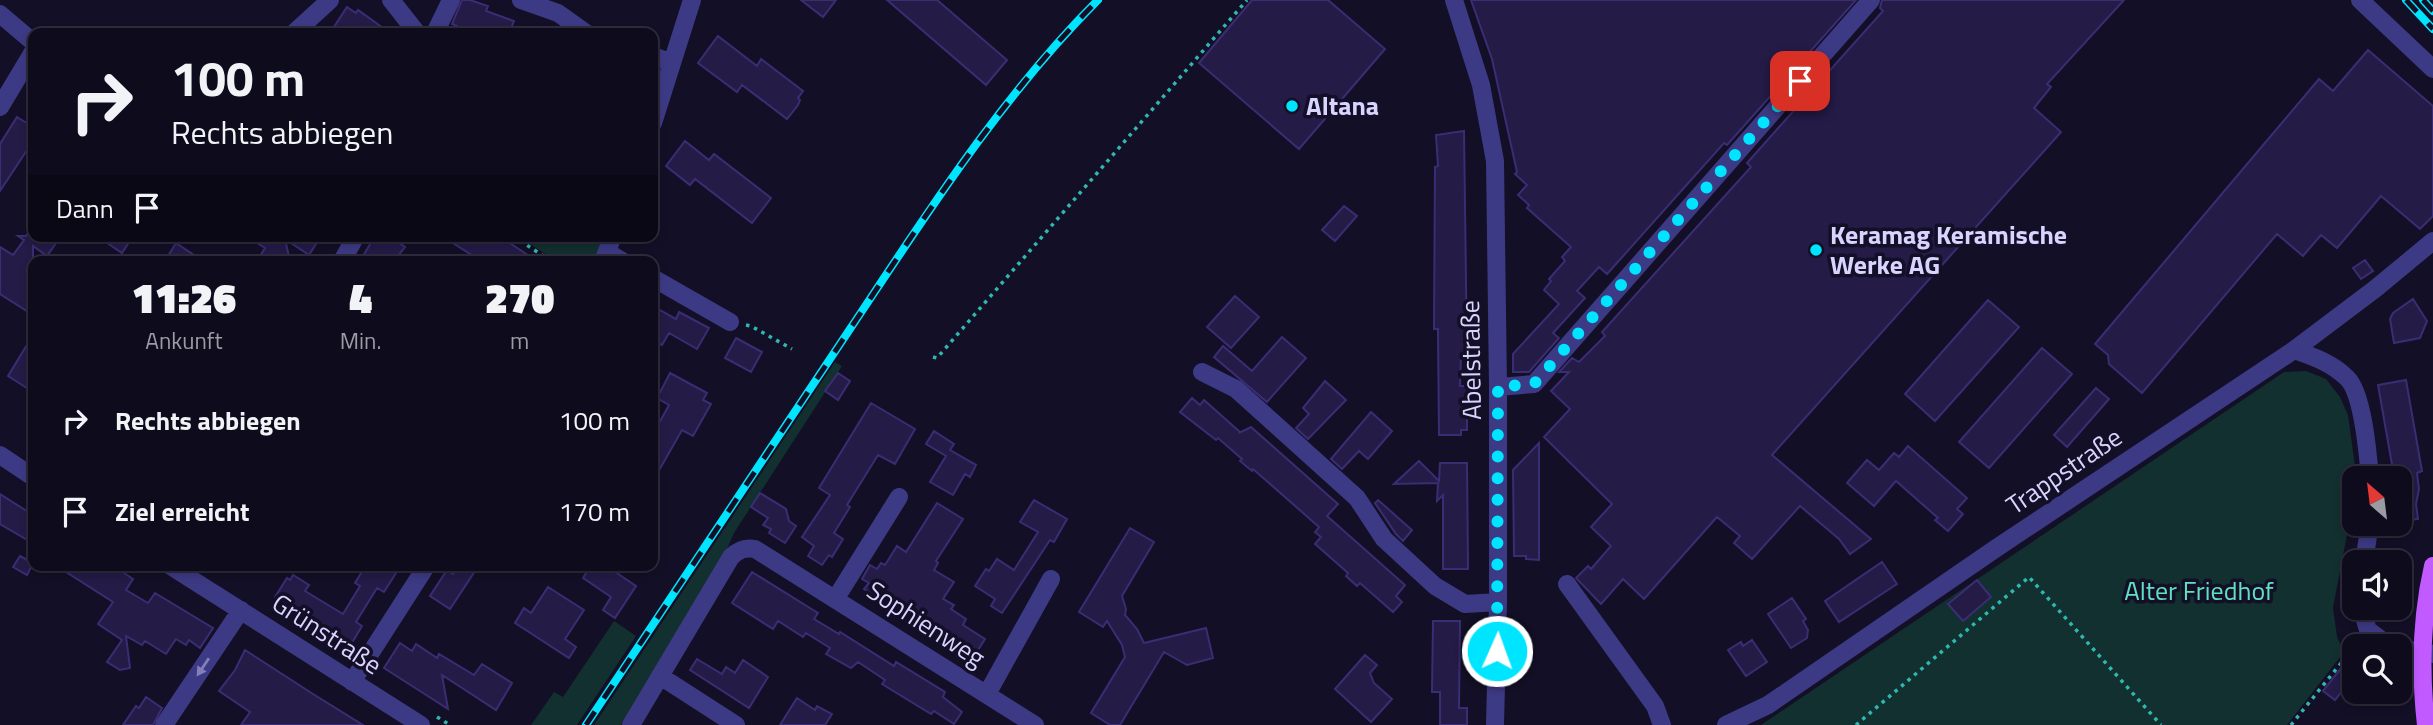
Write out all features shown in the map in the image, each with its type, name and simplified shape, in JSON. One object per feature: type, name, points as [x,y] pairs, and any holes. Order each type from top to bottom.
[{"type":"main road","points":[[2426,725],[2422,693],[2428,653],[2424,605],[2433,566]]},
{"type":"street","points":[[299,28],[330,0]]},
{"type":"street","points":[[391,0],[413,28]]},
{"type":"street","points":[[437,28],[451,0]]},
{"type":"street","points":[[521,0],[558,13],[579,28]]},
{"type":"street","points":[[658,107],[692,0]]},
{"type":"street","name":"Abelstraße","points":[[1454,0],[1480,85],[1494,160],[1498,387],[1495,725]]},
{"type":"street","points":[[1498,387],[1534,384],[1871,0]]},
{"type":"street","points":[[2360,0],[2433,69]]},
{"type":"street","points":[[0,14],[28,38]]},
{"type":"street","points":[[658,58],[672,62]]},
{"type":"street","points":[[0,107],[28,60]]},
{"type":"street","name":"Trappstraße","points":[[1726,725],[1768,705],[1995,549],[2294,350],[2433,241]]},
{"type":"street","points":[[658,281],[730,322]]},
{"type":"street","points":[[2294,350],[2326,362],[2350,380],[2364,422],[2369,466]]},
{"type":"street","points":[[1202,372],[1236,389],[1357,498],[1384,539],[1435,586],[1465,604],[1498,602]]},
{"type":"street","points":[[0,455],[28,474]]},
{"type":"street","name":"Sophienweg","points":[[836,598],[899,497]]},
{"type":"street","name":"Sophienweg","points":[[631,725],[731,557],[742,549],[755,549],[1035,725]]},
{"type":"street","name":"Grünstraße","points":[[184,571],[421,725]]},
{"type":"street","points":[[352,682],[423,571]]},
{"type":"street","name":"Sophienweg","points":[[987,694],[1051,579]]},
{"type":"street","points":[[1567,584],[1655,706],[1662,725]]},
{"type":"street","points":[[164,725],[241,610]]},
{"type":"street","points":[[660,676],[736,725]]},
{"type":"path","points":[[933,357],[937,358],[1118,145],[1247,0]]},
{"type":"path","points":[[1147,107],[1151,111]]},
{"type":"path","points":[[522,242],[543,256]]},
{"type":"path","points":[[730,322],[751,326],[792,349]]},
{"type":"path","points":[[1856,725],[2029,577],[2161,725]]},
{"type":"path","points":[[2291,725],[2342,662]]},
{"type":"green space","points":[[527,242],[602,242],[596,256],[548,256]]},
{"type":"green space","points":[[835,362],[842,366],[734,533],[621,725],[594,725]]},
{"type":"green space","name":"Alter Friedhof","points":[[2306,371],[2326,379],[2340,397],[2348,415],[2355,466],[2342,466],[2342,536],[2347,536],[2333,608],[2342,655],[2287,725],[1761,725],[2284,372]]},
{"type":"green space","points":[[614,621],[636,636],[577,725],[531,725],[554,692],[563,697]]},
{"type":"building","points":[[462,0],[488,6],[486,11],[514,21],[511,28],[457,28],[452,24]]},
{"type":"building","points":[[801,0],[836,0],[823,17]]},
{"type":"building","points":[[887,0],[937,0],[1007,60],[986,85]]},
{"type":"building","name":"Altana","points":[[1252,0],[1328,0],[1385,49],[1299,149],[1199,63]]},
{"type":"building","points":[[1471,0],[1856,0],[1607,274],[1599,267],[1577,291],[1585,298],[1553,333],[1559,338],[1529,372],[1513,372],[1513,354],[1559,304],[1544,290],[1551,281],[1549,279],[1565,261],[1562,257],[1571,247],[1527,208],[1529,205],[1518,195],[1527,185],[1515,174],[1517,172],[1492,59]]},
{"type":"building","name":"Keramag Keramische Werke AG","points":[[1882,0],[2124,0],[2047,84],[2051,87],[2034,108],[2061,132],[1772,455],[1871,539],[1850,554],[1839,539],[1800,506],[1752,559],[1734,543],[1740,536],[1717,517],[1644,599],[1623,579],[1601,604],[1576,578],[1588,566],[1591,569],[1611,546],[1591,527],[1612,504],[1544,437],[1570,409],[1551,391],[1569,372],[1559,372],[1572,358],[1579,362],[1605,336],[1602,332],[1751,167],[1747,163],[1883,11],[1880,8]]},
{"type":"building","points":[[347,7],[356,13],[358,10],[383,28],[333,28]]},
{"type":"building","points":[[718,36],[757,66],[761,59],[803,91],[798,98],[798,105],[787,119],[742,85],[737,92],[698,63]]},
{"type":"building","points":[[2368,50],[2433,106],[2433,216],[2420,229],[2381,196],[2337,248],[2321,235],[2303,256],[2277,234],[2142,393],[2109,364],[2108,355],[2095,344],[2319,79],[2333,91]]},
{"type":"building","points":[[17,117],[28,124],[28,149],[0,191],[0,144]]},
{"type":"building","points":[[1464,131],[1467,357],[1461,357],[1460,386],[1467,386],[1467,430],[1461,430],[1461,435],[1439,435],[1438,329],[1434,329],[1435,167],[1438,166],[1436,135]]},
{"type":"building","points":[[685,141],[709,160],[714,154],[771,198],[752,223],[695,179],[690,185],[666,166]]},
{"type":"building","points":[[1344,206],[1357,216],[1335,241],[1322,230]]},
{"type":"building","points":[[28,233],[28,242],[57,242],[47,256],[33,246],[33,256],[28,256],[28,312],[0,294],[0,247],[13,255],[24,240],[18,236],[26,236]]},
{"type":"building","points":[[106,242],[129,242],[122,253]]},
{"type":"building","points":[[256,242],[286,242],[289,256],[260,256],[265,248]]},
{"type":"building","points":[[290,242],[317,242],[309,255]]},
{"type":"building","points":[[371,242],[398,242],[405,247],[398,256],[363,256]]},
{"type":"building","points":[[451,242],[508,242],[529,256],[473,256]]},
{"type":"building","points":[[176,243],[196,256],[168,256]]},
{"type":"building","points":[[2365,260],[2373,271],[2361,279],[2353,268]]},
{"type":"building","points":[[1235,296],[1259,317],[1231,348],[1207,327]]},
{"type":"building","points":[[2413,299],[2427,321],[2420,338],[2394,343],[2390,319],[2393,313]]},
{"type":"building","points":[[1988,300],[2019,327],[1935,421],[1905,394]]},
{"type":"building","points":[[658,309],[676,319],[679,312],[709,328],[697,349],[669,333],[662,345],[658,342]]},
{"type":"building","points":[[1282,337],[1306,358],[1267,402],[1214,357],[1223,346],[1252,371]]},
{"type":"building","points":[[736,338],[762,352],[751,372],[725,358]]},
{"type":"building","points":[[28,343],[28,389],[8,376]]},
{"type":"building","points":[[2042,348],[2072,374],[1989,468],[1959,442]]},
{"type":"building","points":[[670,373],[707,393],[703,400],[711,404],[693,436],[682,430],[658,472],[658,425],[669,405],[658,396]]},
{"type":"building","points":[[838,373],[850,381],[838,400],[825,391]]},
{"type":"building","points":[[2406,380],[2422,471],[2417,473],[2418,519],[2412,520],[2412,466],[2392,466],[2378,385]]},
{"type":"building","points":[[1325,381],[1346,400],[1308,439],[1296,428],[1309,414],[1303,408]]},
{"type":"building","points":[[2096,388],[2109,399],[2067,447],[2054,435]]},
{"type":"building","points":[[1192,398],[1200,405],[1204,400],[1239,433],[1251,427],[1338,504],[1327,516],[1405,585],[1396,596],[1402,602],[1393,612],[1360,583],[1357,586],[1346,576],[1348,573],[1315,544],[1321,537],[1315,532],[1319,527],[1253,469],[1252,471],[1240,461],[1242,459],[1218,438],[1216,440],[1180,412]]},
{"type":"building","points":[[871,403],[915,429],[895,464],[878,455],[847,505],[850,507],[834,533],[843,539],[832,557],[829,555],[822,565],[808,556],[814,546],[802,537],[830,495],[819,488]]},
{"type":"building","points":[[1371,412],[1392,431],[1368,459],[1359,451],[1342,469],[1331,459]]},
{"type":"building","points":[[934,431],[954,444],[950,450],[976,465],[970,477],[965,474],[953,495],[930,482],[946,456],[926,444]]},
{"type":"building","points":[[1539,443],[1539,560],[1514,556],[1513,470]]},
{"type":"building","points":[[1908,446],[1967,498],[1957,509],[1963,514],[1948,531],[1935,520],[1938,518],[1896,481],[1874,506],[1847,483],[1867,460],[1879,470],[1894,453],[1899,457]]},
{"type":"building","points":[[1419,461],[1439,481],[1440,463],[1467,463],[1468,569],[1443,569],[1443,495],[1437,501],[1438,483],[1394,484]]},
{"type":"building","points":[[760,493],[786,509],[789,521],[796,526],[785,543],[769,533],[771,529],[763,525],[768,518],[751,507]]},
{"type":"building","points":[[0,494],[28,512],[28,540],[0,524]]},
{"type":"building","points":[[1034,500],[1067,519],[1054,542],[1050,540],[1002,613],[991,606],[995,599],[975,586],[986,569],[989,571],[997,559],[1014,570],[1038,532],[1020,522]]},
{"type":"building","points":[[1378,500],[1412,530],[1403,541],[1375,503]]},
{"type":"building","points":[[937,503],[963,519],[936,561],[938,563],[934,570],[954,582],[943,599],[954,605],[951,609],[966,619],[963,625],[985,639],[971,661],[951,649],[955,643],[897,606],[896,609],[864,589],[869,583],[862,579],[870,565],[877,569],[881,563],[885,565],[897,546],[906,552]]},
{"type":"building","points":[[1130,528],[1154,542],[1122,596],[1125,615],[1144,643],[1206,628],[1213,658],[1187,665],[1164,652],[1120,725],[1110,725],[1091,713],[1125,657],[1122,645],[1107,621],[1103,627],[1079,612]]},
{"type":"building","points":[[20,556],[28,560],[29,571],[27,575],[13,567]]},
{"type":"building","points":[[1882,562],[1897,584],[1839,622],[1825,601]]},
{"type":"building","points":[[64,571],[121,571],[133,579],[126,590],[148,603],[155,593],[213,628],[200,648],[189,640],[186,645],[176,639],[166,654],[145,641],[142,645],[126,636],[130,668],[120,670],[107,662],[122,640],[98,624],[113,602]]},
{"type":"building","points":[[362,571],[397,571],[384,592],[377,588],[356,622],[362,626],[350,646],[275,597],[287,578],[290,580],[293,575],[309,585],[305,591],[343,614],[360,586],[355,583]]},
{"type":"building","points":[[446,571],[453,574],[455,571],[475,571],[450,609],[430,596]]},
{"type":"building","points":[[587,571],[614,571],[636,586],[615,618],[603,610],[611,597],[583,578]]},
{"type":"building","points":[[752,572],[818,613],[814,619],[894,666],[896,662],[945,692],[943,697],[962,712],[954,724],[934,711],[931,714],[882,684],[885,680],[858,662],[851,668],[826,654],[830,648],[806,633],[803,637],[778,621],[773,629],[732,603]]},
{"type":"building","points":[[1977,580],[1991,597],[1963,621],[1948,604]]},
{"type":"building","points":[[548,587],[584,610],[565,639],[576,647],[569,658],[515,623],[524,608],[531,613]]},
{"type":"building","points":[[1792,598],[1806,619],[1803,621],[1808,630],[1807,638],[1791,648],[1768,614]]},
{"type":"building","points":[[1433,621],[1460,621],[1459,708],[1467,708],[1467,725],[1440,725],[1440,692],[1432,692]]},
{"type":"building","points":[[1752,640],[1767,662],[1746,676],[1728,650],[1741,642],[1743,646]]},
{"type":"building","points":[[400,643],[412,651],[416,644],[437,658],[439,654],[474,675],[482,664],[512,683],[496,710],[442,675],[448,709],[384,668]]},
{"type":"building","points":[[245,650],[363,725],[241,725],[250,712],[219,691],[235,670]]},
{"type":"building","points":[[1365,655],[1377,665],[1370,673],[1374,683],[1392,699],[1371,722],[1335,689]]},
{"type":"building","points":[[697,659],[722,674],[726,667],[735,673],[743,660],[768,677],[749,708],[690,670]]},
{"type":"building","points":[[2342,667],[2342,691],[2335,700],[2323,691]]},
{"type":"building","points":[[146,697],[162,708],[153,725],[123,725],[136,706],[139,708]]},
{"type":"building","points":[[797,698],[815,710],[817,706],[832,714],[825,725],[780,725]]},
{"type":"railway","points":[[586,725],[966,158],[1029,76],[1098,0]]},
{"type":"railway","points":[[2406,0],[2433,29]]},
{"type":"railway","points":[[2423,0],[2433,11]]},
{"type":"place","name":"Altana","points":[[1292,106]]},
{"type":"place","name":"Keramag Keramische Werke AG","points":[[1816,250]]},
{"type":"route","points":[[1497,651],[1498,387],[1534,384],[1800,81]]}]
